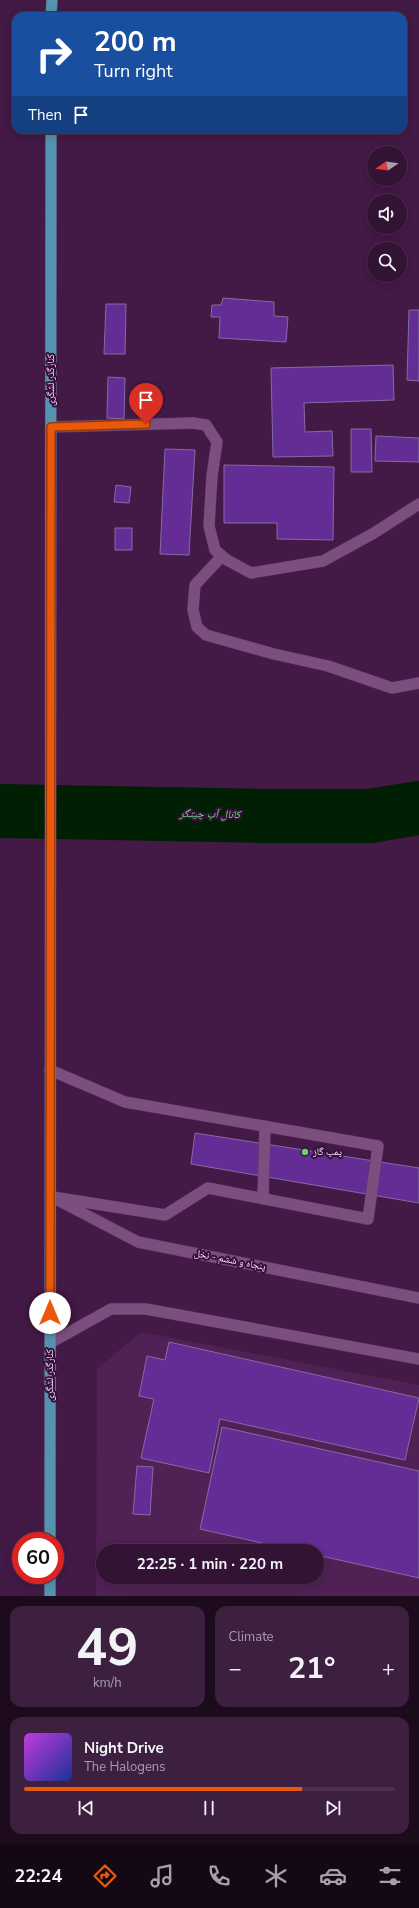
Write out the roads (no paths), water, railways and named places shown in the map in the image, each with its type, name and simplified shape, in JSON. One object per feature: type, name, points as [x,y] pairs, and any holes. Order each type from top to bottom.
[{"type":"main road","points":[[52,0],[52,12]]},
{"type":"main road","name":"کنارگذر لشگری","points":[[50,1532],[51,134]]},
{"type":"main road","points":[[50,1584],[50,1596]]},
{"type":"street","points":[[51,427],[193,423],[206,424],[217,442],[212,476],[209,526],[215,550],[222,556],[251,573],[323,561],[374,533],[419,504]]},
{"type":"street","points":[[222,556],[195,585],[193,610],[197,627],[206,635],[274,654],[328,666],[392,688],[419,683]]},
{"type":"street","points":[[50,1070],[125,1102],[378,1146],[368,1219],[208,1188],[165,1215],[50,1196]]},
{"type":"street","points":[[263,1199],[265,1126]]},
{"type":"street","name":"پنجاه و ششم - نخل","points":[[50,1196],[138,1242],[419,1298]]},
{"type":"street","points":[[50,1343],[111,1309],[146,1309],[419,1359]]},
{"type":"waterway","name":"کانال آب چیتگر","points":[[0,811],[264,816],[370,816],[419,808]]},
{"type":"place","name":"پمپ گاز","points":[[305,1152]]}]
